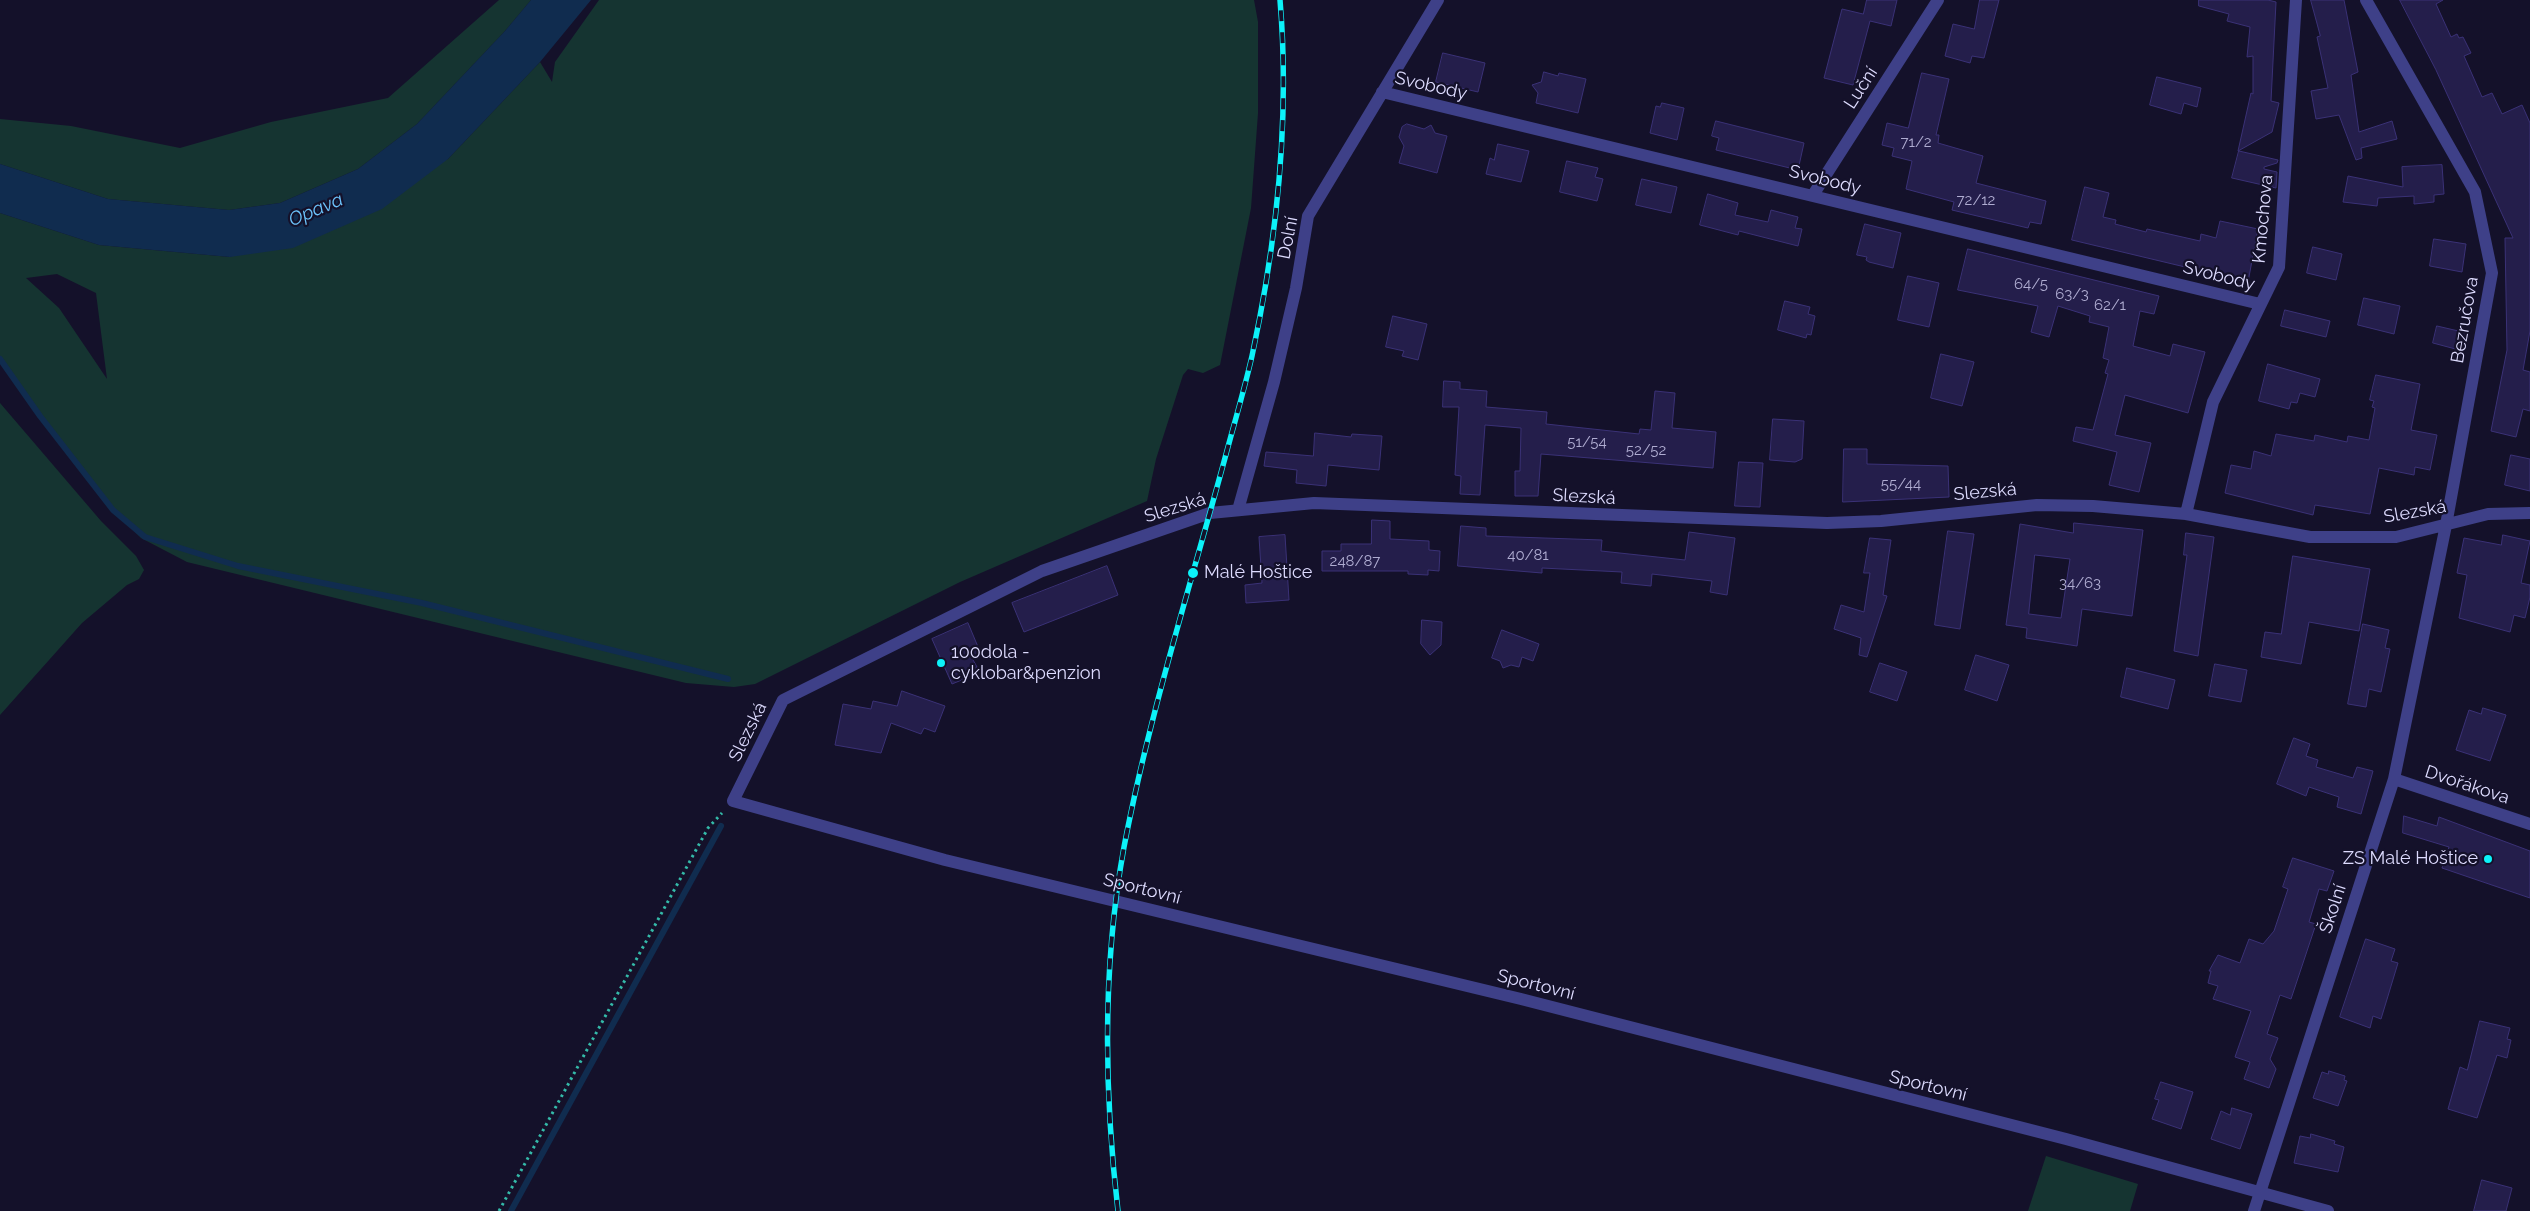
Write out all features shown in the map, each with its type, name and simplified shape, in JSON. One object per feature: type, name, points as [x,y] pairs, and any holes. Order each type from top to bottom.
[{"type":"street","name":"Dolní","points":[[1238,510],[1276,373],[1296,288],[1308,216],[1438,0]]},
{"type":"street","name":"Luční","points":[[1813,195],[1938,0]]},
{"type":"street","name":"Kmochova","points":[[2186,514],[2213,402],[2279,267],[2296,0]]},
{"type":"street","name":"Bezručova","points":[[2366,0],[2475,192],[2492,273],[2446,525]]},
{"type":"street","name":"Svobody","points":[[1382,92],[2260,304]]},
{"type":"street","name":"Slezská","points":[[733,801],[783,700],[1042,571],[1210,513],[1314,503],[1827,523],[1881,521],[2037,505],[2093,506],[2186,514],[2310,537],[2396,537],[2488,514],[2530,513]]},
{"type":"street","name":"Školní","points":[[2254,1211],[2394,779],[2446,525]]},
{"type":"street","name":"Dvořákova","points":[[2394,779],[2530,824]]},
{"type":"street","name":"Sportovní","points":[[733,801],[955,862],[1520,999],[1990,1120],[2328,1211]]},
{"type":"path","points":[[499,1211],[708,828],[733,801]]},
{"type":"green space","points":[[499,0],[531,0],[505,31],[417,124],[358,169],[280,203],[229,210],[108,199],[0,164],[0,119],[71,126],[180,148],[271,122],[388,98]]},
{"type":"green space","points":[[599,0],[1254,0],[1258,22],[1258,113],[1251,208],[1220,365],[1203,373],[1188,369],[1183,375],[1156,459],[1147,501],[960,582],[755,684],[734,687],[686,683],[187,562],[141,538],[115,512],[79,470],[0,361],[0,213],[99,245],[230,257],[448,159],[540,62],[552,82],[555,62]],"holes":[[[57,274],[96,293],[107,379],[59,308],[26,278]]]},
{"type":"green space","points":[[0,403],[101,521],[136,556],[144,570],[139,579],[127,585],[82,623],[0,715]]},
{"type":"green space","points":[[2046,1156],[2138,1184],[2130,1211],[2028,1211]]},
{"type":"water","name":"Opava","points":[[531,0],[591,0],[540,62],[448,159],[382,209],[293,248],[230,257],[99,245],[0,213],[0,164],[108,199],[229,210],[280,203],[358,169],[417,124],[505,31]]},
{"type":"building","points":[[1867,0],[1897,0],[1891,26],[1870,21],[1853,85],[1824,78],[1842,9],[1863,14]]},
{"type":"building","points":[[1980,0],[1999,0],[1984,58],[1972,56],[1970,63],[1945,56],[1953,24],[1974,29]]},
{"type":"building","points":[[2199,0],[2268,0],[2276,2],[2271,101],[2279,103],[2272,132],[2238,151],[2251,93],[2253,94],[2253,56],[2247,57],[2250,27],[2227,21],[2229,14],[2199,6]]},
{"type":"building","points":[[2311,0],[2344,0],[2358,72],[2351,75],[2359,132],[2392,121],[2397,139],[2361,148],[2362,158],[2356,160],[2339,115],[2316,119],[2311,91],[2328,88],[2317,37],[2320,36]]},
{"type":"building","points":[[2400,0],[2443,0],[2436,4],[2451,37],[2457,34],[2459,38],[2463,37],[2471,53],[2464,56],[2482,97],[2492,93],[2502,114],[2522,105],[2530,123],[2530,331],[2523,370],[2530,372],[2530,411],[2523,409],[2516,437],[2491,431],[2507,350],[2505,238],[2513,238],[2436,70]]},
{"type":"building","points":[[1443,53],[1485,63],[1478,92],[1436,82]]},
{"type":"building","points":[[1544,72],[1558,76],[1559,73],[1586,79],[1578,113],[1536,103],[1538,93],[1532,85],[1541,82]]},
{"type":"building","points":[[1922,73],[1949,79],[1936,135],[1939,135],[1938,143],[1983,156],[1976,183],[2046,201],[2041,224],[2030,222],[2028,228],[1952,210],[1954,202],[1906,189],[1912,161],[1892,156],[1894,148],[1882,145],[1887,123],[1908,128]]},
{"type":"building","points":[[2157,77],[2201,88],[2197,107],[2184,103],[2181,114],[2150,105]]},
{"type":"building","points":[[1662,103],[1684,108],[1677,140],[1650,133],[1656,106],[1660,107]]},
{"type":"building","points":[[1716,121],[1804,143],[1798,170],[1716,150],[1719,138],[1712,136]]},
{"type":"building","points":[[1407,124],[1424,129],[1431,125],[1435,133],[1447,136],[1437,173],[1399,163],[1404,146],[1399,137],[1402,127]]},
{"type":"building","points":[[1498,144],[1529,151],[1521,182],[1486,174],[1490,158],[1494,160]]},
{"type":"building","points":[[2239,151],[2278,160],[2277,163],[2264,167],[2264,169],[2277,172],[2276,188],[2232,178]]},
{"type":"building","points":[[1567,161],[1598,168],[1595,177],[1603,179],[1597,201],[1560,192]]},
{"type":"building","points":[[2442,165],[2444,194],[2434,195],[2434,202],[2414,204],[2414,196],[2378,198],[2377,206],[2343,202],[2348,176],[2403,187],[2402,167]]},
{"type":"building","points":[[1642,179],[1677,187],[1671,213],[1636,205]]},
{"type":"building","points":[[2085,187],[2109,193],[2103,217],[2116,220],[2115,224],[2146,232],[2147,229],[2200,241],[2201,234],[2216,238],[2220,221],[2258,229],[2248,282],[2072,240]]},
{"type":"building","points":[[1708,194],[1738,203],[1735,215],[1768,222],[1771,210],[1798,217],[1795,228],[1802,229],[1798,246],[1739,231],[1738,235],[1700,225]]},
{"type":"building","points":[[1865,224],[1901,233],[1893,268],[1869,262],[1866,260],[1867,257],[1857,255]]},
{"type":"building","points":[[2434,239],[2466,244],[2462,272],[2430,266]]},
{"type":"building","points":[[2313,247],[2342,254],[2336,280],[2307,273]]},
{"type":"building","points":[[1968,249],[2159,296],[2154,314],[2140,311],[2133,346],[2170,356],[2173,344],[2205,352],[2188,413],[2125,395],[2115,435],[2151,443],[2139,492],[2109,485],[2117,452],[2073,441],[2076,427],[2093,430],[2108,374],[2105,373],[2109,360],[2103,358],[2109,327],[2089,322],[2090,316],[2058,306],[2049,337],[2031,332],[2038,306],[1958,290]]},
{"type":"building","points":[[1908,276],[1939,283],[1929,327],[1898,320]]},
{"type":"building","points":[[2364,298],[2400,306],[2394,334],[2358,325]]},
{"type":"building","points":[[1785,301],[1810,307],[1808,314],[1815,316],[1811,335],[1807,334],[1806,338],[1778,330]]},
{"type":"building","points":[[2285,310],[2330,321],[2326,337],[2281,326]]},
{"type":"building","points":[[1393,316],[1427,324],[1418,360],[1402,356],[1404,351],[1386,347]]},
{"type":"building","points":[[2437,326],[2467,333],[2463,351],[2433,343]]},
{"type":"building","points":[[1941,354],[1974,362],[1962,406],[1931,398]]},
{"type":"building","points":[[2268,364],[2320,379],[2315,397],[2300,393],[2297,403],[2291,402],[2289,409],[2259,401]]},
{"type":"building","points":[[2376,375],[2420,384],[2411,430],[2437,435],[2430,470],[2415,467],[2414,475],[2379,468],[2370,514],[2315,505],[2313,515],[2225,493],[2231,465],[2251,469],[2254,451],[2271,456],[2276,434],[2314,441],[2315,435],[2347,442],[2348,436],[2369,440],[2375,408],[2372,407],[2374,401],[2370,400]]},
{"type":"building","points":[[1444,381],[1460,382],[1460,389],[1487,391],[1486,407],[1547,412],[1546,424],[1639,434],[1640,429],[1651,430],[1655,391],[1675,393],[1672,428],[1716,432],[1713,468],[1541,454],[1538,496],[1515,496],[1515,471],[1520,471],[1521,428],[1485,425],[1480,495],[1460,494],[1461,476],[1455,475],[1459,407],[1443,407]]},
{"type":"building","points":[[1773,419],[1804,421],[1802,459],[1795,462],[1770,460]]},
{"type":"building","points":[[1315,433],[1351,437],[1352,434],[1382,436],[1379,470],[1328,465],[1326,486],[1296,483],[1297,470],[1264,466],[1266,452],[1313,456]]},
{"type":"building","points":[[1844,449],[1867,449],[1867,464],[1948,466],[1949,497],[1843,502]]},
{"type":"building","points":[[2511,455],[2530,459],[2530,491],[2505,485]]},
{"type":"building","points":[[1739,462],[1763,463],[1760,507],[1735,506]]},
{"type":"building","points":[[1372,520],[1390,521],[1390,539],[1429,541],[1429,550],[1440,551],[1439,571],[1428,570],[1428,575],[1408,574],[1408,571],[1322,571],[1322,551],[1341,551],[1341,544],[1371,544]]},
{"type":"building","points":[[2074,523],[2143,530],[2132,616],[2082,609],[2077,646],[2026,638],[2027,628],[2006,625],[2020,524],[2073,533]],"holes":[[[2035,555],[2070,559],[2061,618],[2029,614]]]},
{"type":"building","points":[[1461,526],[1486,528],[1486,536],[1602,540],[1601,551],[1685,560],[1689,532],[1735,538],[1727,595],[1710,592],[1712,581],[1652,574],[1651,586],[1621,583],[1622,572],[1542,568],[1542,573],[1458,566]]},
{"type":"building","points":[[1948,531],[1974,534],[1960,629],[1935,625]]},
{"type":"building","points":[[2186,533],[2214,537],[2198,656],[2174,651],[2187,555],[2184,555]]},
{"type":"building","points":[[1285,535],[1289,600],[1246,603],[1245,585],[1262,583],[1259,537]]},
{"type":"building","points":[[2503,535],[2530,541],[2521,583],[2530,585],[2530,597],[2525,618],[2514,615],[2510,632],[2459,618],[2467,575],[2457,573],[2464,538],[2501,545]]},
{"type":"building","points":[[1870,538],[1891,540],[1883,595],[1887,596],[1867,657],[1859,655],[1861,638],[1834,629],[1841,605],[1864,612],[1870,573],[1864,573]]},
{"type":"building","points":[[2293,556],[2370,569],[2359,631],[2309,622],[2301,664],[2261,657],[2265,632],[2281,634]]},
{"type":"building","points":[[1107,566],[1118,595],[1024,632],[1012,603]]},
{"type":"building","points":[[1422,620],[1442,622],[1441,645],[1430,655],[1421,644]]},
{"type":"building","points":[[968,623],[981,654],[972,658],[977,667],[974,669],[976,674],[952,684],[932,639]]},
{"type":"building","points":[[2363,624],[2389,630],[2385,648],[2390,649],[2381,692],[2369,689],[2366,707],[2348,704]]},
{"type":"building","points":[[1502,630],[1539,644],[1533,661],[1522,657],[1519,667],[1511,665],[1503,668],[1500,661],[1492,658]]},
{"type":"building","points":[[1976,655],[2009,665],[1997,701],[1965,690]]},
{"type":"building","points":[[1880,663],[1907,672],[1897,701],[1870,692]]},
{"type":"building","points":[[2215,664],[2247,670],[2241,702],[2209,696]]},
{"type":"building","points":[[2127,668],[2175,680],[2168,709],[2121,697]]},
{"type":"building","points":[[902,691],[945,706],[935,732],[924,728],[921,734],[891,723],[881,753],[835,745],[843,704],[871,709],[873,701],[897,706]]},
{"type":"building","points":[[2483,708],[2506,715],[2490,761],[2456,750],[2469,710],[2481,714]]},
{"type":"building","points":[[2294,738],[2310,744],[2306,756],[2318,760],[2316,767],[2353,778],[2357,767],[2373,771],[2361,814],[2337,807],[2339,797],[2309,787],[2306,796],[2277,784]]},
{"type":"building","name":"ZS Malé Hoštice","points":[[2404,816],[2437,826],[2439,817],[2530,851],[2530,898],[2442,868],[2449,847],[2403,833]]},
{"type":"building","points":[[2293,858],[2334,871],[2327,891],[2319,889],[2309,922],[2316,924],[2291,999],[2280,995],[2267,1034],[2278,1038],[2270,1059],[2276,1069],[2269,1088],[2244,1079],[2250,1062],[2235,1057],[2251,1011],[2213,999],[2218,986],[2208,983],[2211,971],[2209,971],[2218,955],[2240,963],[2249,939],[2263,944],[2274,931],[2288,889],[2283,887]]},
{"type":"building","points":[[2366,939],[2395,949],[2391,961],[2398,963],[2381,1019],[2373,1016],[2370,1028],[2340,1017]]},
{"type":"building","points":[[2480,1021],[2510,1028],[2507,1039],[2511,1040],[2507,1058],[2497,1055],[2477,1118],[2448,1109],[2460,1067],[2467,1070]]},
{"type":"building","points":[[2329,1071],[2345,1076],[2344,1080],[2347,1081],[2338,1106],[2313,1098],[2322,1072],[2328,1074]]},
{"type":"building","points":[[2161,1082],[2193,1092],[2181,1129],[2152,1119],[2159,1100],[2155,1099]]},
{"type":"building","points":[[2232,1108],[2252,1114],[2240,1149],[2211,1139],[2221,1111],[2230,1115]]},
{"type":"building","points":[[2311,1134],[2335,1141],[2334,1144],[2344,1147],[2338,1172],[2294,1163],[2300,1136],[2310,1138]]},
{"type":"building","points":[[2482,1180],[2512,1188],[2506,1211],[2474,1211]]},
{"type":"waterway","points":[[0,359],[40,416],[113,510],[145,537],[238,566],[422,603],[728,679]]},
{"type":"waterway","points":[[511,1211],[721,826]]},
{"type":"railway","points":[[1118,1211],[1113,1166],[1108,1075],[1109,983],[1117,892],[1124,847],[1145,749],[1242,395],[1261,312],[1274,224],[1282,134],[1283,45],[1280,0]]},
{"type":"place","name":"Malé Hoštice","points":[[1193,573]]},
{"type":"place","name":"100dola - cyklobar&penzion","points":[[941,663]]},
{"type":"place","name":"ZS Malé Hoštice","points":[[2488,859]]}]
